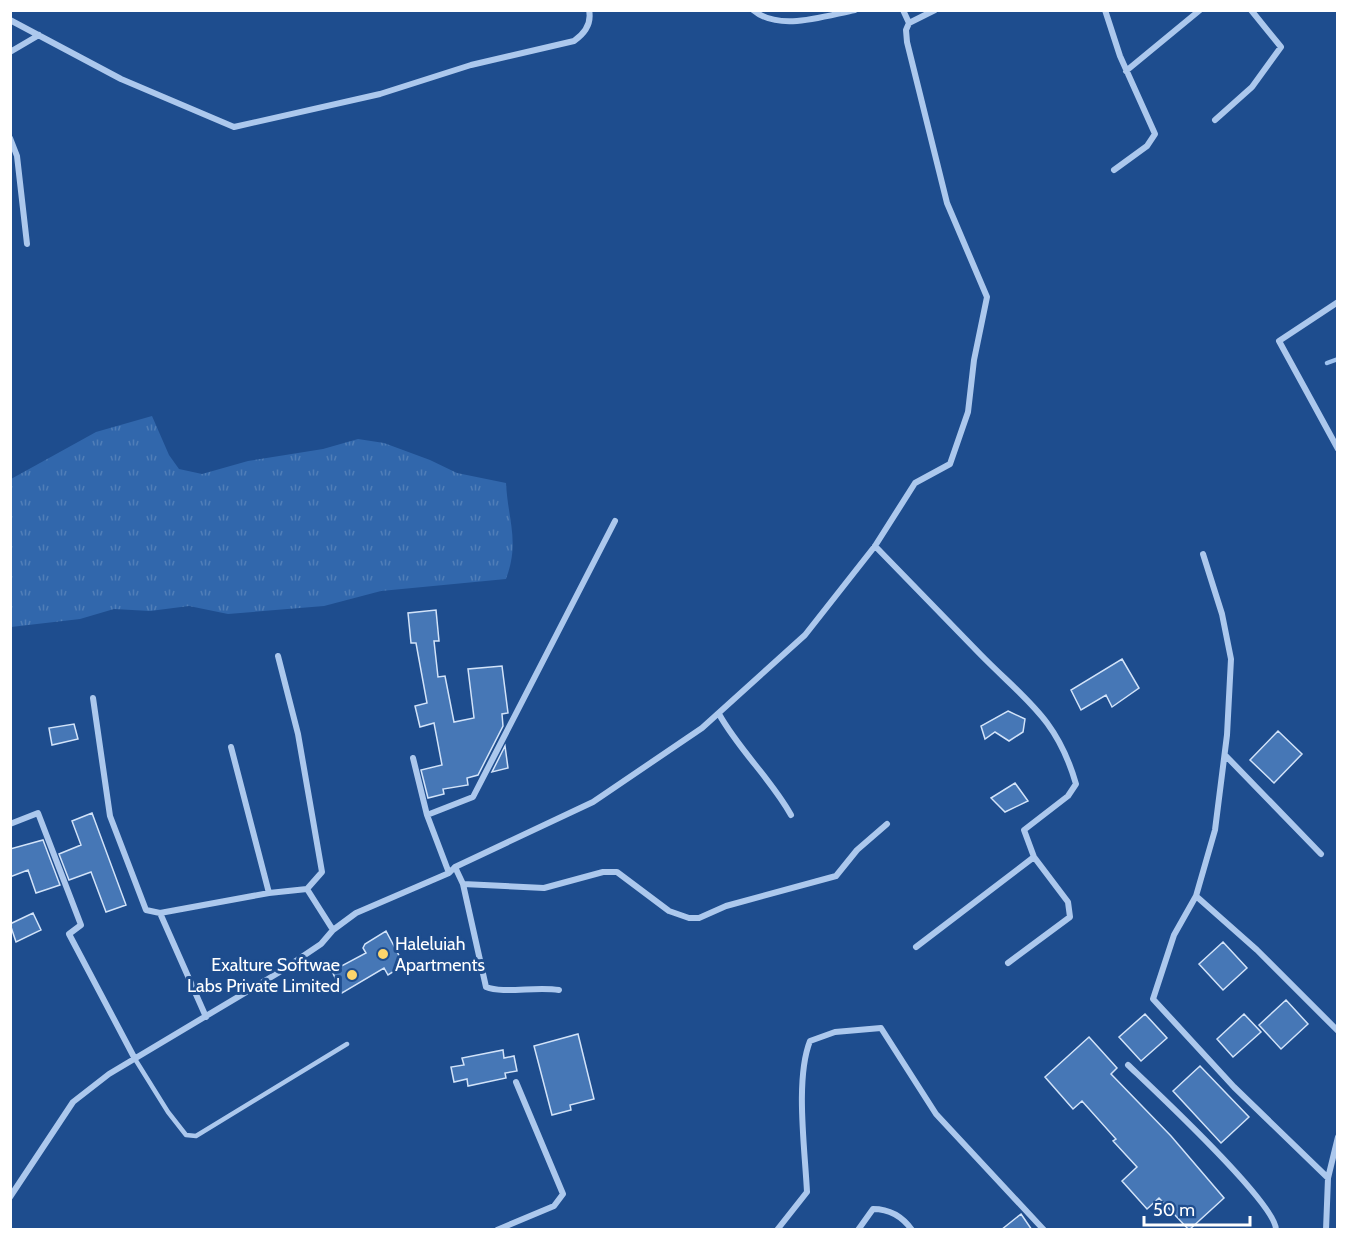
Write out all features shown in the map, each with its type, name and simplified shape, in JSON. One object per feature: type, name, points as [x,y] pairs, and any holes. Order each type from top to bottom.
[{"type":"street","points":[[10,20],[120,79],[234,127],[380,94],[471,65],[574,41],[583,35],[587,27],[588,10]]},
{"type":"street","points":[[753,10],[764,19],[777,21],[855,10]]},
{"type":"street","points":[[903,10],[909,23]]},
{"type":"street","points":[[10,1197],[73,1102],[135,1059],[295,962],[321,944],[333,930],[356,913],[449,873],[455,867],[593,802],[702,728],[805,635],[875,546],[915,483],[950,464],[968,412],[974,360],[987,297],[947,203],[907,42],[906,30],[909,23],[935,10]]},
{"type":"street","points":[[1105,10],[1126,71],[1155,134],[1147,146],[1114,170]]},
{"type":"street","points":[[1126,71],[1200,10]]},
{"type":"street","points":[[1215,120],[1252,87],[1281,47],[1251,10]]},
{"type":"street","points":[[10,52],[39,35]]},
{"type":"street","points":[[10,138],[17,156],[27,244]]},
{"type":"street","points":[[1338,302],[1279,341],[1338,449]]},
{"type":"street","points":[[427,815],[473,797],[615,521]]},
{"type":"street","points":[[875,546],[994,669],[1039,710],[1067,754],[1076,784],[1068,796],[1023,830],[1034,857],[1068,902],[1070,917],[1008,963]]},
{"type":"street","points":[[1203,554],[1222,614],[1232,659],[1225,755],[1215,830],[1196,896],[1174,935],[1153,999],[1234,1087],[1328,1178]]},
{"type":"street","points":[[93,698],[110,816],[146,910],[160,912],[269,893],[307,889],[322,872],[298,734],[278,656]]},
{"type":"street","points":[[718,714],[732,738],[783,801],[791,815]]},
{"type":"street","points":[[231,747],[269,893]]},
{"type":"street","points":[[1225,755],[1321,854]]},
{"type":"street","points":[[413,758],[427,815],[449,873]]},
{"type":"street","points":[[10,824],[38,813],[81,926],[69,934],[135,1059]]},
{"type":"street","points":[[463,884],[544,888],[603,872],[617,873],[669,910],[689,918],[699,918],[732,904],[836,876],[857,850],[886,824]]},
{"type":"street","points":[[916,947],[1034,857]]},
{"type":"street","points":[[455,867],[463,884],[486,987],[495,990],[536,987],[559,990]]},
{"type":"street","points":[[307,889],[333,930]]},
{"type":"street","points":[[1196,896],[1257,950],[1338,1031]]},
{"type":"street","points":[[160,912],[206,1017]]},
{"type":"street","points":[[777,1230],[807,1192],[803,1083],[804,1055],[810,1041],[835,1032],[881,1028],[936,1114],[1044,1230]]},
{"type":"street","points":[[1128,1065],[1239,1175],[1263,1203],[1276,1224],[1276,1230]]},
{"type":"street","points":[[497,1230],[554,1206],[563,1194],[516,1082]]},
{"type":"street","points":[[1326,1230],[1328,1178],[1338,1137]]},
{"type":"street","points":[[858,1230],[873,1209],[887,1209],[905,1220],[912,1230]]},
{"type":"lane","points":[[135,1059],[168,1112],[186,1135],[196,1136],[347,1044]]},
{"type":"green space","points":[[152,416],[169,455],[179,469],[202,474],[248,461],[323,449],[358,439],[384,443],[457,473],[506,483],[513,542],[506,579],[381,591],[324,606],[228,614],[189,606],[150,611],[114,609],[80,619],[11,627],[11,479],[96,432]]},
{"type":"building","points":[[436,610],[439,641],[434,641],[438,677],[445,676],[454,722],[474,718],[468,669],[502,666],[508,713],[502,714],[503,726],[478,775],[467,778],[468,785],[443,789],[444,794],[428,798],[421,770],[442,765],[434,723],[420,727],[415,706],[427,703],[416,643],[411,643],[408,613]]},
{"type":"building","points":[[1122,659],[1139,688],[1112,707],[1106,695],[1081,710],[1071,690]]},
{"type":"building","points":[[1008,711],[1025,719],[1023,732],[1009,741],[995,732],[985,739],[981,726]]},
{"type":"building","points":[[74,724],[78,739],[52,745],[49,728]]},
{"type":"building","points":[[1278,731],[1302,754],[1274,783],[1250,760]]},
{"type":"building","points":[[505,746],[508,768],[492,772]]},
{"type":"building","points":[[1015,783],[1028,801],[1005,812],[991,798]]},
{"type":"building","points":[[92,813],[126,905],[106,912],[91,872],[69,880],[59,854],[81,845],[72,821]]},
{"type":"building","points":[[43,840],[60,885],[36,893],[28,870],[10,877],[10,849]]},
{"type":"building","points":[[33,913],[41,930],[16,942],[10,924]]},
{"type":"building","points":[[386,931],[404,965],[388,975],[384,968],[342,993],[332,971],[366,953],[363,948],[365,944]]},
{"type":"building","points":[[1223,942],[1247,968],[1223,990],[1199,964]]},
{"type":"building","points":[[1286,1000],[1308,1024],[1281,1049],[1259,1025]]},
{"type":"building","points":[[1145,1014],[1167,1038],[1141,1061],[1119,1037]]},
{"type":"building","points":[[1244,1014],[1261,1032],[1233,1057],[1217,1039]]},
{"type":"building","points":[[578,1034],[594,1099],[570,1105],[571,1110],[552,1115],[534,1046]]},
{"type":"building","points":[[1089,1037],[1117,1068],[1111,1074],[1171,1136],[1224,1198],[1189,1230],[1159,1198],[1147,1209],[1122,1181],[1137,1167],[1113,1141],[1116,1139],[1082,1101],[1073,1109],[1045,1077]]},
{"type":"building","points":[[503,1050],[504,1058],[514,1056],[517,1071],[505,1073],[506,1078],[468,1086],[467,1079],[454,1082],[451,1067],[464,1065],[462,1058]]},
{"type":"building","points":[[1200,1066],[1249,1117],[1221,1143],[1173,1091]]},
{"type":"building","points":[[1021,1214],[1032,1230],[1001,1230]]},
{"type":"waterway","points":[[1327,363],[1338,359]]},
{"type":"place","name":"Haleluiah Apartments","points":[[383,954]]},
{"type":"place","name":"Exalture Softwae Labs Private Limited","points":[[352,975]]}]
